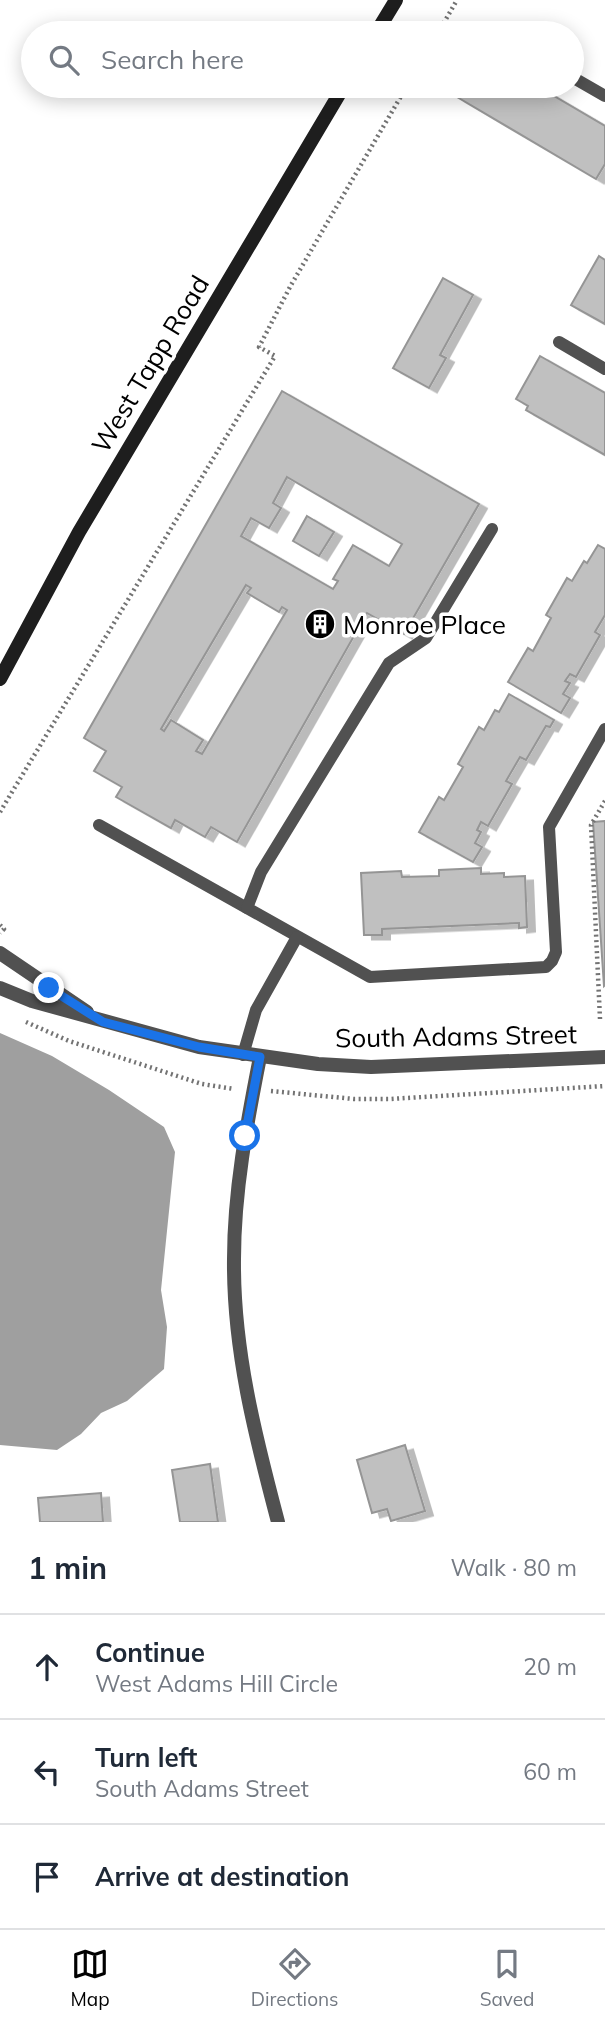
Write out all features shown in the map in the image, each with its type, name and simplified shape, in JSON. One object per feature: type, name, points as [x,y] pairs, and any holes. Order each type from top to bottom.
[{"type":"main road","points":[[384,21],[397,0]]},
{"type":"main road","name":"West Tapp Road","points":[[1,675],[79,532],[337,98]]},
{"type":"street","name":"South Adams Street","points":[[0,953],[103,1022]]},
{"type":"street","name":"South Adams Street","points":[[0,988],[32,1001],[199,1047],[318,1064],[371,1067],[605,1057]]},
{"type":"street","points":[[260,1057],[245,1136],[233,1257],[236,1317],[253,1427],[278,1522]]},
{"type":"lane","points":[[584,84],[605,96]]},
{"type":"lane","points":[[559,342],[605,369]]},
{"type":"lane","points":[[247,908],[261,872],[388,663],[426,638],[492,529]]},
{"type":"lane","points":[[100,825],[370,977],[546,967],[556,952],[549,827],[605,729]]},
{"type":"lane","points":[[243,1055],[256,1010],[297,937]]},
{"type":"path","points":[[445,21],[457,0]]},
{"type":"path","points":[[0,812],[275,356],[260,347],[291,285],[400,98]]},
{"type":"path","points":[[600,1019],[591,825],[605,801]]},
{"type":"path","points":[[23,1021],[69,1041],[202,1084],[230,1090]]},
{"type":"path","points":[[277,1091],[354,1099],[390,1099],[605,1086]]},
{"type":"shaded area","points":[[0,1033],[52,1056],[164,1127],[175,1152],[161,1290],[167,1327],[164,1369],[127,1401],[101,1413],[81,1434],[57,1450],[0,1445]]},
{"type":"building","points":[[459,98],[557,98],[605,126],[605,164],[596,179]]},
{"type":"building","points":[[599,256],[605,260],[605,324],[571,305]]},
{"type":"building","points":[[443,278],[473,295],[440,355],[446,358],[429,388],[393,368]]},
{"type":"building","points":[[540,356],[605,393],[605,455],[526,410],[528,406],[516,399]]},
{"type":"building","name":"Monroe Place","points":[[282,391],[479,504],[404,634],[367,613],[237,842],[211,827],[205,837],[175,820],[171,828],[116,797],[122,787],[94,771],[106,751],[84,738]],"holes":[[[287,477],[402,544],[389,566],[353,545],[333,579],[338,581],[333,589],[241,536],[251,518],[269,528],[281,508],[273,503]],[[246,585],[251,588],[247,593],[279,612],[282,607],[287,610],[202,754],[196,751],[203,740],[171,720],[164,731],[161,729]]]},
{"type":"building","name":"Monroe Place","points":[[307,516],[334,532],[319,556],[293,541]]},
{"type":"building","points":[[598,545],[605,549],[605,615],[595,632],[600,635],[576,677],[570,674],[565,681],[570,683],[563,694],[570,698],[561,713],[508,682],[528,648],[533,651],[551,618],[546,615],[567,578],[572,581]]},
{"type":"building","points":[[509,694],[554,720],[550,727],[546,726],[526,760],[520,757],[506,781],[512,784],[488,826],[481,822],[477,830],[481,832],[475,843],[482,847],[473,862],[419,832],[439,797],[444,800],[463,767],[458,764],[479,727],[484,730],[495,710],[499,712]]},
{"type":"building","points":[[605,821],[605,985],[604,986],[593,822]]},
{"type":"building","points":[[481,868],[481,874],[525,876],[527,927],[519,928],[519,923],[382,929],[382,935],[364,935],[361,873],[401,871],[402,877],[439,876],[439,870]]},
{"type":"building","points":[[405,1445],[425,1511],[391,1521],[387,1509],[372,1513],[357,1460]]},
{"type":"building","points":[[210,1464],[218,1522],[180,1522],[172,1470]]},
{"type":"building","points":[[101,1493],[103,1522],[40,1522],[38,1498]]},
{"type":"place","name":"Monroe Place","points":[[320,624]]},
{"type":"route","points":[[49,988],[103,1022],[199,1047],[260,1057],[245,1136]]}]
